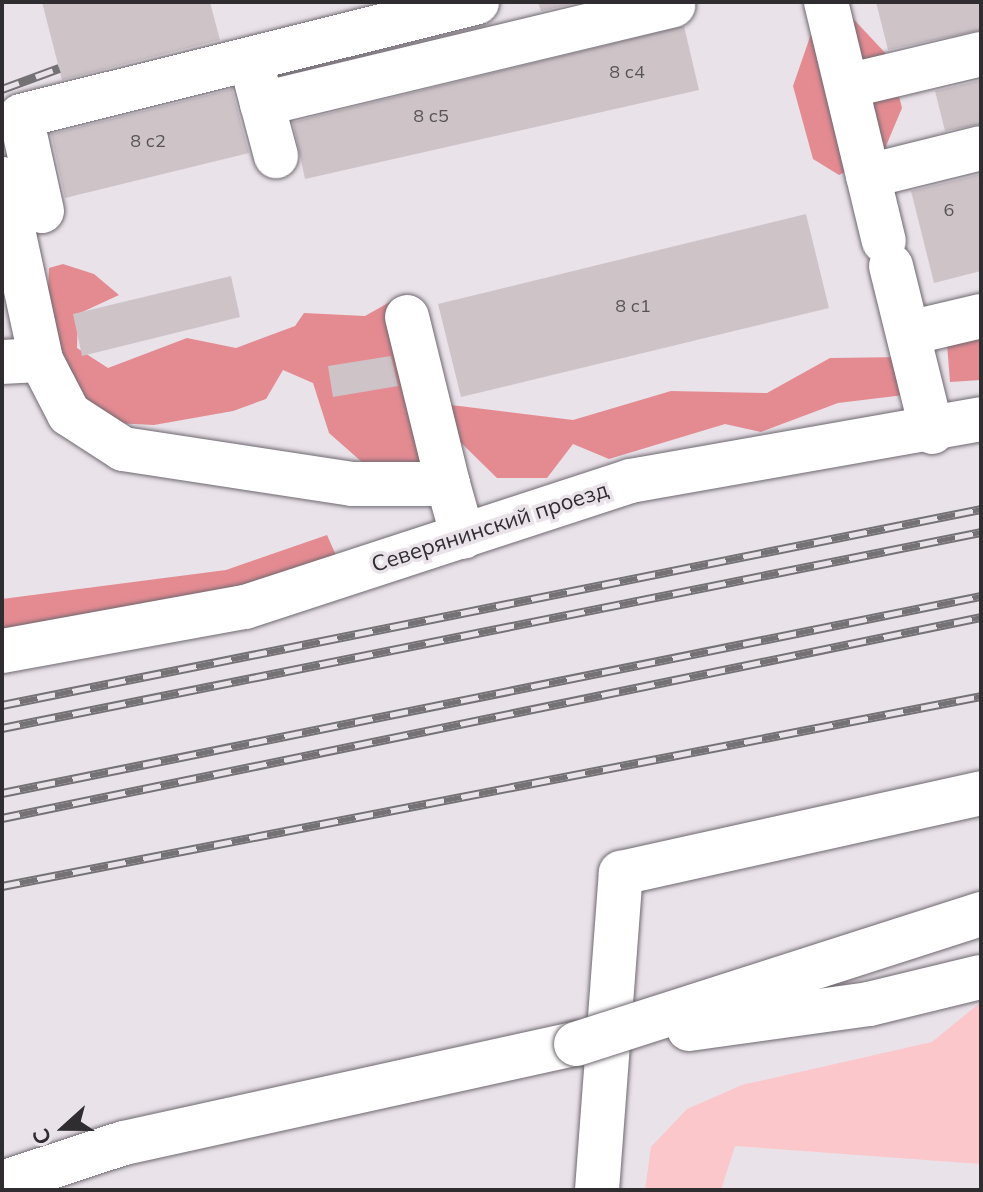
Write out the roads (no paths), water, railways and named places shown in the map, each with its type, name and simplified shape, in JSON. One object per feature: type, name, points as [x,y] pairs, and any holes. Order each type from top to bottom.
[{"type":"street","points":[[42,211],[21,116],[477,2]]},
{"type":"street","points":[[826,2],[932,432]]},
{"type":"street","points":[[262,104],[673,5]]},
{"type":"street","points":[[847,86],[981,54]]},
{"type":"street","points":[[250,59],[276,156]]},
{"type":"street","points":[[868,176],[981,148]]},
{"type":"street","points":[[2,179],[21,361],[69,414],[123,449],[352,484],[448,484]]},
{"type":"street","points":[[909,333],[981,316]]},
{"type":"street","points":[[407,317],[463,537]]},
{"type":"street","name":"Северянинский проезд","points":[[2,651],[245,607],[630,481],[932,432],[981,419]]},
{"type":"street","points":[[597,1190],[621,873],[981,793]]},
{"type":"street","points":[[576,1044],[981,914]]},
{"type":"street","points":[[2,1183],[124,1143],[576,1044],[869,1004],[981,977]]},
{"type":"railway","points":[[2,89],[59,68]]},
{"type":"railway","points":[[2,705],[981,509]]},
{"type":"railway","points":[[2,728],[981,532]]},
{"type":"railway","points":[[2,793],[981,596]]},
{"type":"railway","points":[[2,818],[981,617]]},
{"type":"railway","points":[[2,886],[981,696]]}]
